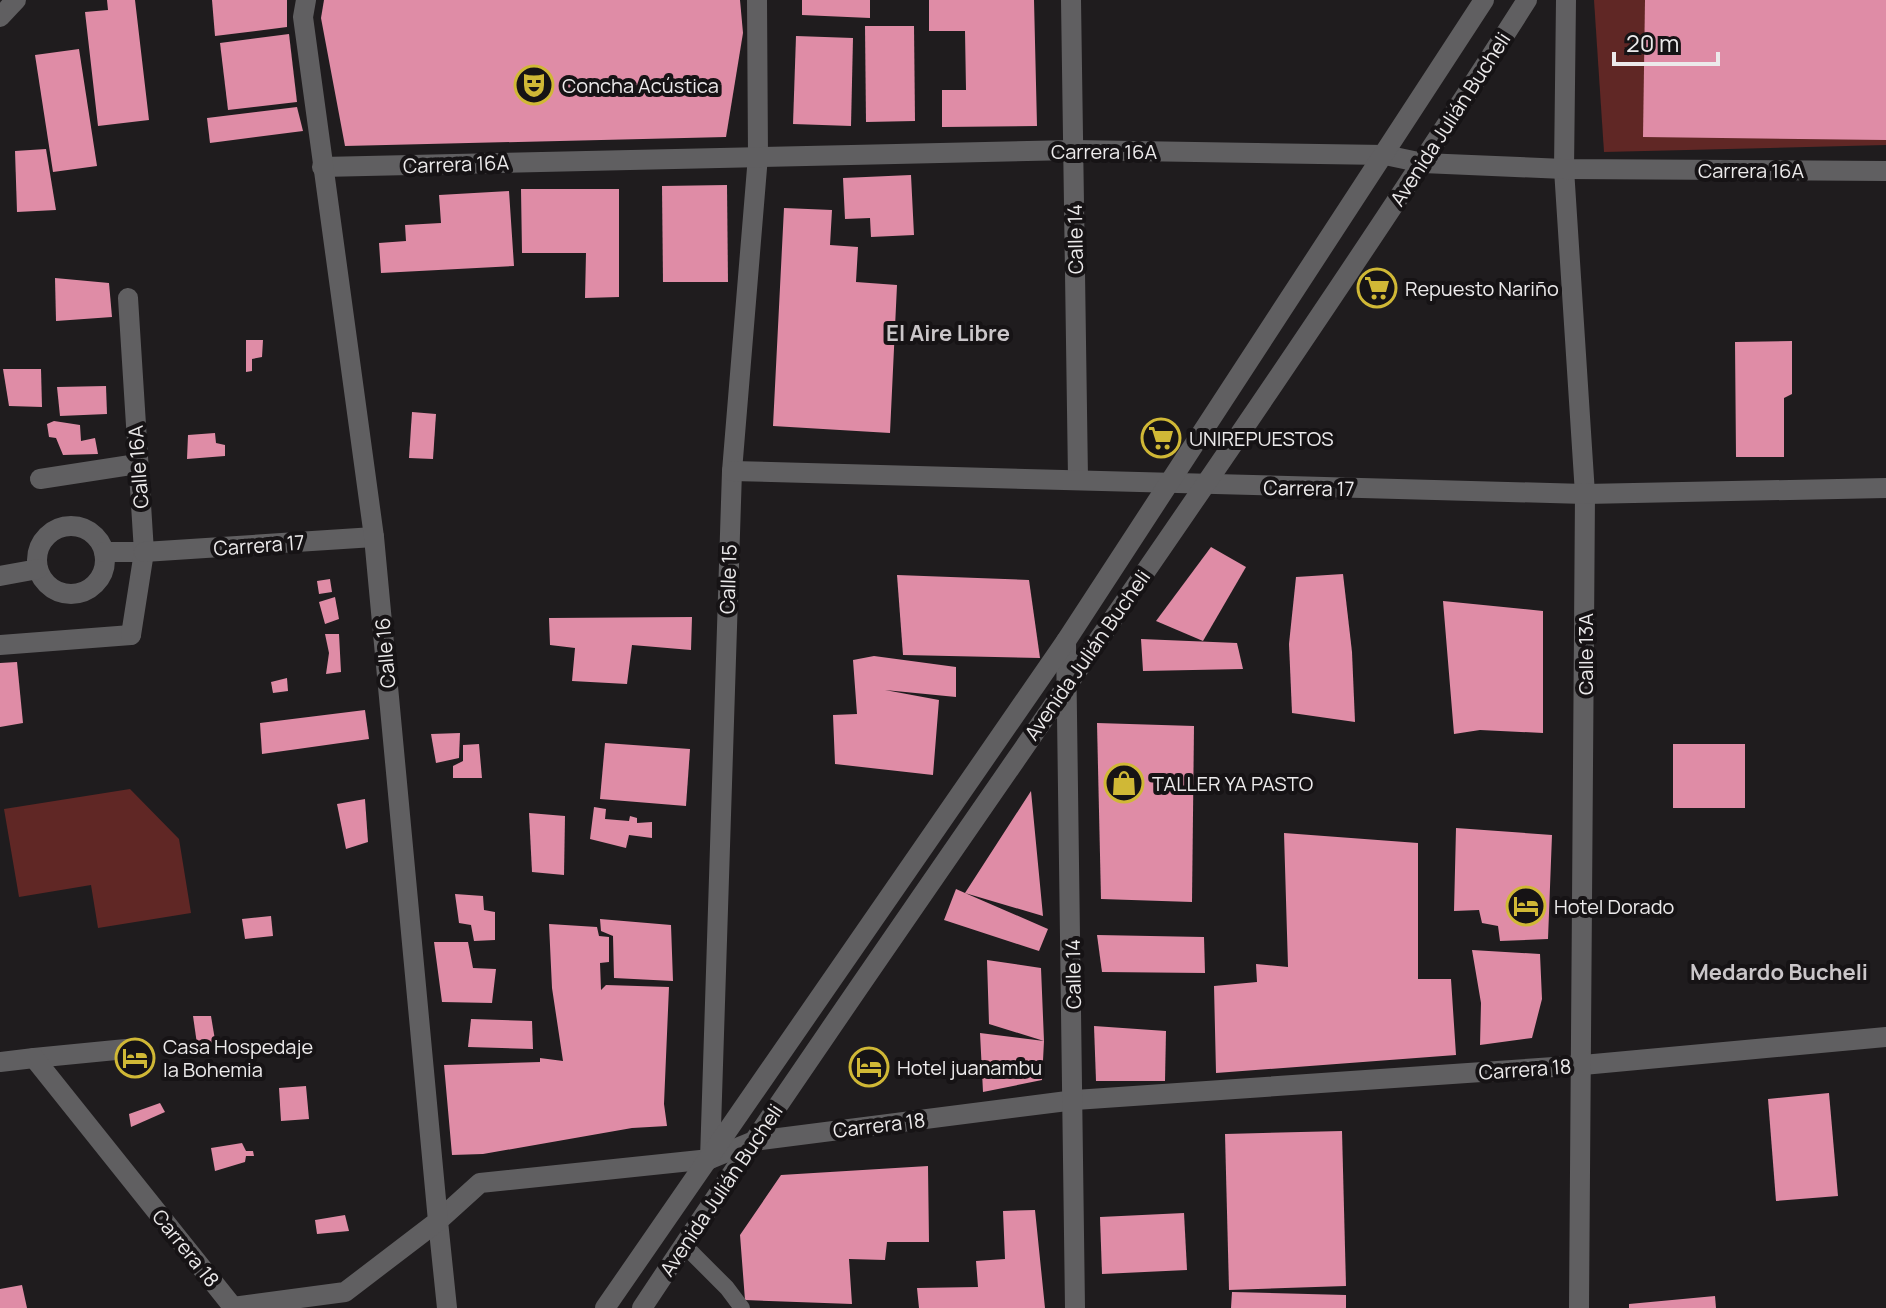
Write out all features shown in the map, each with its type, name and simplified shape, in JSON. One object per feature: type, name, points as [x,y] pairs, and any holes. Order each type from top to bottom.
[{"type":"street","points":[[0,17],[16,0]]},
{"type":"street","name":"Calle 16","points":[[306,0],[303,17],[374,537],[447,1308]]},
{"type":"street","name":"Calle 15","points":[[710,1159],[732,471],[758,156],[757,0]]},
{"type":"street","name":"Calle 14","points":[[1071,0],[1078,478]]},
{"type":"street","name":"Avenida Julián Bucheli","points":[[605,1308],[1066,641],[1484,0]]},
{"type":"street","name":"Avenida Julián Bucheli","points":[[642,1308],[1069,680],[1206,486],[1423,163],[1527,0]]},
{"type":"street","name":"Calle 13A","points":[[1566,0],[1564,169],[1585,494],[1579,1308]]},
{"type":"street","name":"Carrera 16A","points":[[322,167],[1073,150],[1385,155],[1423,163],[1564,169],[1886,171]]},
{"type":"street","name":"Calle 16A","points":[[0,645],[131,635],[144,552],[128,298]]},
{"type":"street","points":[[40,479],[137,464]]},
{"type":"street","name":"Carrera 17","points":[[732,471],[1585,494],[1886,488]]},
{"type":"street","points":[[75,526],[88,531],[104,552],[100,579],[90,588],[77,593],[53,589],[38,569],[40,544],[61,528],[75,526]]},
{"type":"street","name":"Carrera 17","points":[[104,552],[374,537]]},
{"type":"street","points":[[0,576],[38,569]]},
{"type":"street","name":"Calle 14","points":[[1066,641],[1075,1100],[1075,1308]]},
{"type":"street","name":"Carrera 18","points":[[34,1058],[233,1307],[345,1292],[438,1221],[480,1183],[710,1159],[754,1141],[1075,1100],[1583,1065],[1886,1037]]},
{"type":"street","points":[[0,1062],[126,1049]]},
{"type":"lane","points":[[684,1245],[727,1288],[742,1308]]},
{"type":"shaded area","points":[[1594,0],[1886,0],[1886,145],[1604,152]]},
{"type":"shaded area","points":[[130,789],[179,839],[191,913],[98,928],[91,885],[19,897],[4,809]]},
{"type":"building","points":[[107,0],[135,0],[149,120],[98,126],[85,12],[108,10]]},
{"type":"building","points":[[212,0],[287,0],[287,27],[215,36]]},
{"type":"building","name":"Concha Acústica","points":[[324,0],[740,0],[743,33],[726,137],[345,146],[321,18]]},
{"type":"building","points":[[802,0],[870,0],[870,18],[802,15]]},
{"type":"building","points":[[929,0],[1034,0],[1037,126],[942,127],[942,90],[966,90],[965,31],[929,31]]},
{"type":"building","points":[[1645,0],[1886,0],[1886,140],[1643,137]]},
{"type":"building","points":[[865,26],[914,26],[915,121],[866,122]]},
{"type":"building","points":[[289,34],[297,102],[228,110],[220,43]]},
{"type":"building","points":[[796,36],[853,38],[851,126],[793,124]]},
{"type":"building","points":[[79,49],[97,166],[53,172],[35,55]]},
{"type":"building","points":[[297,107],[303,131],[210,143],[207,118]]},
{"type":"building","points":[[46,149],[56,210],[17,212],[15,151]]},
{"type":"building","points":[[911,175],[914,235],[871,237],[870,218],[845,219],[843,178]]},
{"type":"building","points":[[727,185],[728,282],[663,282],[662,186]]},
{"type":"building","points":[[521,189],[619,189],[619,297],[585,298],[586,253],[522,253]]},
{"type":"building","points":[[509,191],[514,266],[381,273],[379,243],[406,241],[405,225],[441,223],[439,195]]},
{"type":"building","points":[[784,208],[832,210],[830,245],[858,247],[856,282],[897,285],[890,433],[773,426]]},
{"type":"building","points":[[55,278],[109,283],[112,317],[56,321]]},
{"type":"building","points":[[246,340],[263,340],[262,357],[252,359],[252,371],[246,372]]},
{"type":"building","points":[[1792,341],[1792,394],[1784,398],[1784,457],[1736,457],[1735,342]]},
{"type":"building","points":[[3,369],[41,369],[42,407],[9,406]]},
{"type":"building","points":[[106,386],[107,414],[60,416],[57,387]]},
{"type":"building","points":[[412,412],[436,414],[433,459],[409,458]]},
{"type":"building","points":[[54,421],[80,425],[81,441],[95,438],[98,454],[63,455],[56,438],[49,437],[47,424]]},
{"type":"building","points":[[215,433],[216,443],[225,445],[225,456],[187,459],[188,435]]},
{"type":"building","points":[[1211,547],[1246,567],[1203,641],[1156,621]]},
{"type":"building","points":[[1343,574],[1352,652],[1355,722],[1292,713],[1289,644],[1296,577]]},
{"type":"building","points":[[897,575],[1029,580],[1040,658],[903,655]]},
{"type":"building","points":[[330,579],[332,592],[319,594],[317,581]]},
{"type":"building","points":[[335,597],[339,619],[325,624],[319,602]]},
{"type":"building","points":[[1443,601],[1543,611],[1543,733],[1480,730],[1454,734]]},
{"type":"building","points":[[692,617],[691,650],[632,645],[627,684],[572,681],[575,648],[550,645],[549,618]]},
{"type":"building","points":[[325,634],[339,634],[341,672],[326,674],[329,653]]},
{"type":"building","points":[[1141,639],[1237,643],[1243,669],[1143,671]]},
{"type":"building","points":[[874,656],[956,667],[956,697],[885,690],[939,700],[933,775],[835,764],[833,715],[857,714],[853,660]]},
{"type":"building","points":[[17,662],[23,723],[0,727],[0,663]]},
{"type":"building","points":[[287,678],[288,691],[273,693],[271,682]]},
{"type":"building","points":[[365,710],[369,739],[262,754],[260,723]]},
{"type":"building","points":[[1097,723],[1194,726],[1192,902],[1101,899]]},
{"type":"building","points":[[460,733],[459,758],[436,763],[431,734]]},
{"type":"building","points":[[605,743],[690,749],[686,806],[600,799]]},
{"type":"building","points":[[479,744],[482,778],[453,778],[453,766],[463,761],[463,745]]},
{"type":"building","points":[[1673,744],[1745,744],[1745,808],[1673,808]]},
{"type":"building","points":[[1031,791],[1043,916],[965,893]]},
{"type":"building","points":[[365,799],[368,842],[346,849],[337,804]]},
{"type":"building","points":[[594,807],[606,809],[605,819],[629,821],[630,816],[637,818],[637,823],[652,822],[652,838],[629,835],[626,848],[590,839]]},
{"type":"building","points":[[529,813],[565,816],[564,875],[532,872]]},
{"type":"building","points":[[1456,828],[1552,835],[1548,939],[1500,941],[1498,926],[1482,923],[1479,910],[1454,911]]},
{"type":"building","points":[[1284,833],[1418,843],[1418,979],[1451,979],[1456,1055],[1216,1073],[1214,986],[1257,982],[1256,964],[1288,967]]},
{"type":"building","points":[[956,889],[1048,929],[1039,951],[944,920]]},
{"type":"building","points":[[455,894],[483,896],[484,910],[495,912],[495,940],[474,941],[471,925],[459,923]]},
{"type":"building","points":[[271,916],[273,936],[245,939],[242,919]]},
{"type":"building","points":[[600,919],[671,925],[673,981],[614,978],[613,936],[601,931]]},
{"type":"building","points":[[549,924],[597,927],[599,936],[609,937],[609,962],[600,963],[601,990],[606,985],[669,987],[664,1104],[667,1126],[632,1128],[483,1154],[452,1155],[444,1065],[540,1062],[540,1058],[563,1061],[552,988]]},
{"type":"building","points":[[1097,935],[1204,937],[1205,973],[1102,972]]},
{"type":"building","points":[[434,942],[468,942],[473,968],[496,969],[492,1003],[442,1002]]},
{"type":"building","points":[[1472,950],[1540,954],[1542,999],[1532,1038],[1480,1045],[1481,1003]]},
{"type":"building","points":[[987,960],[1041,968],[1044,1041],[989,1024]]},
{"type":"building","points":[[193,1016],[211,1016],[216,1046],[198,1051]]},
{"type":"building","points":[[471,1019],[532,1021],[533,1049],[468,1047]]},
{"type":"building","points":[[1094,1026],[1166,1031],[1165,1081],[1096,1081]]},
{"type":"building","points":[[980,1033],[1044,1041],[1042,1080],[983,1092]]},
{"type":"building","points":[[306,1086],[309,1119],[281,1121],[279,1088]]},
{"type":"building","points":[[1829,1093],[1838,1196],[1776,1201],[1768,1099]]},
{"type":"building","points":[[160,1103],[165,1112],[131,1127],[129,1114]]},
{"type":"building","points":[[1342,1131],[1346,1286],[1229,1290],[1225,1134]]},
{"type":"building","points":[[242,1143],[246,1151],[253,1151],[254,1156],[246,1156],[245,1162],[215,1171],[211,1148]]},
{"type":"building","points":[[928,1166],[929,1242],[887,1242],[885,1260],[849,1259],[852,1304],[745,1300],[740,1235],[781,1175]]},
{"type":"building","points":[[1035,1210],[1045,1308],[919,1308],[917,1288],[978,1287],[976,1261],[1005,1259],[1003,1211]]},
{"type":"building","points":[[1184,1213],[1187,1270],[1102,1274],[1100,1217]]},
{"type":"building","points":[[345,1215],[349,1231],[317,1234],[315,1220]]},
{"type":"building","points":[[22,1285],[27,1308],[0,1308],[0,1289]]},
{"type":"building","points":[[1232,1292],[1346,1295],[1346,1308],[1231,1308]]},
{"type":"building","points":[[1715,1296],[1716,1308],[1629,1308],[1629,1304]]},
{"type":"place","name":"Concha Acústica","points":[[534,85]]},
{"type":"place","name":"Repuesto Nariño","points":[[1377,288]]},
{"type":"place","name":"UNIREPUESTOS","points":[[1161,438]]},
{"type":"place","name":"TALLER YA PASTO","points":[[1124,783]]},
{"type":"place","name":"Hotel Dorado","points":[[1526,906]]},
{"type":"place","name":"Casa Hospedaje la Bohemia","points":[[135,1058]]},
{"type":"place","name":"Hotel juanambu","points":[[869,1067]]},
{"type":"district","name":"El Aire Libre","points":[[948,333]]},
{"type":"district","name":"Medardo Bucheli","points":[[1779,972]]}]
